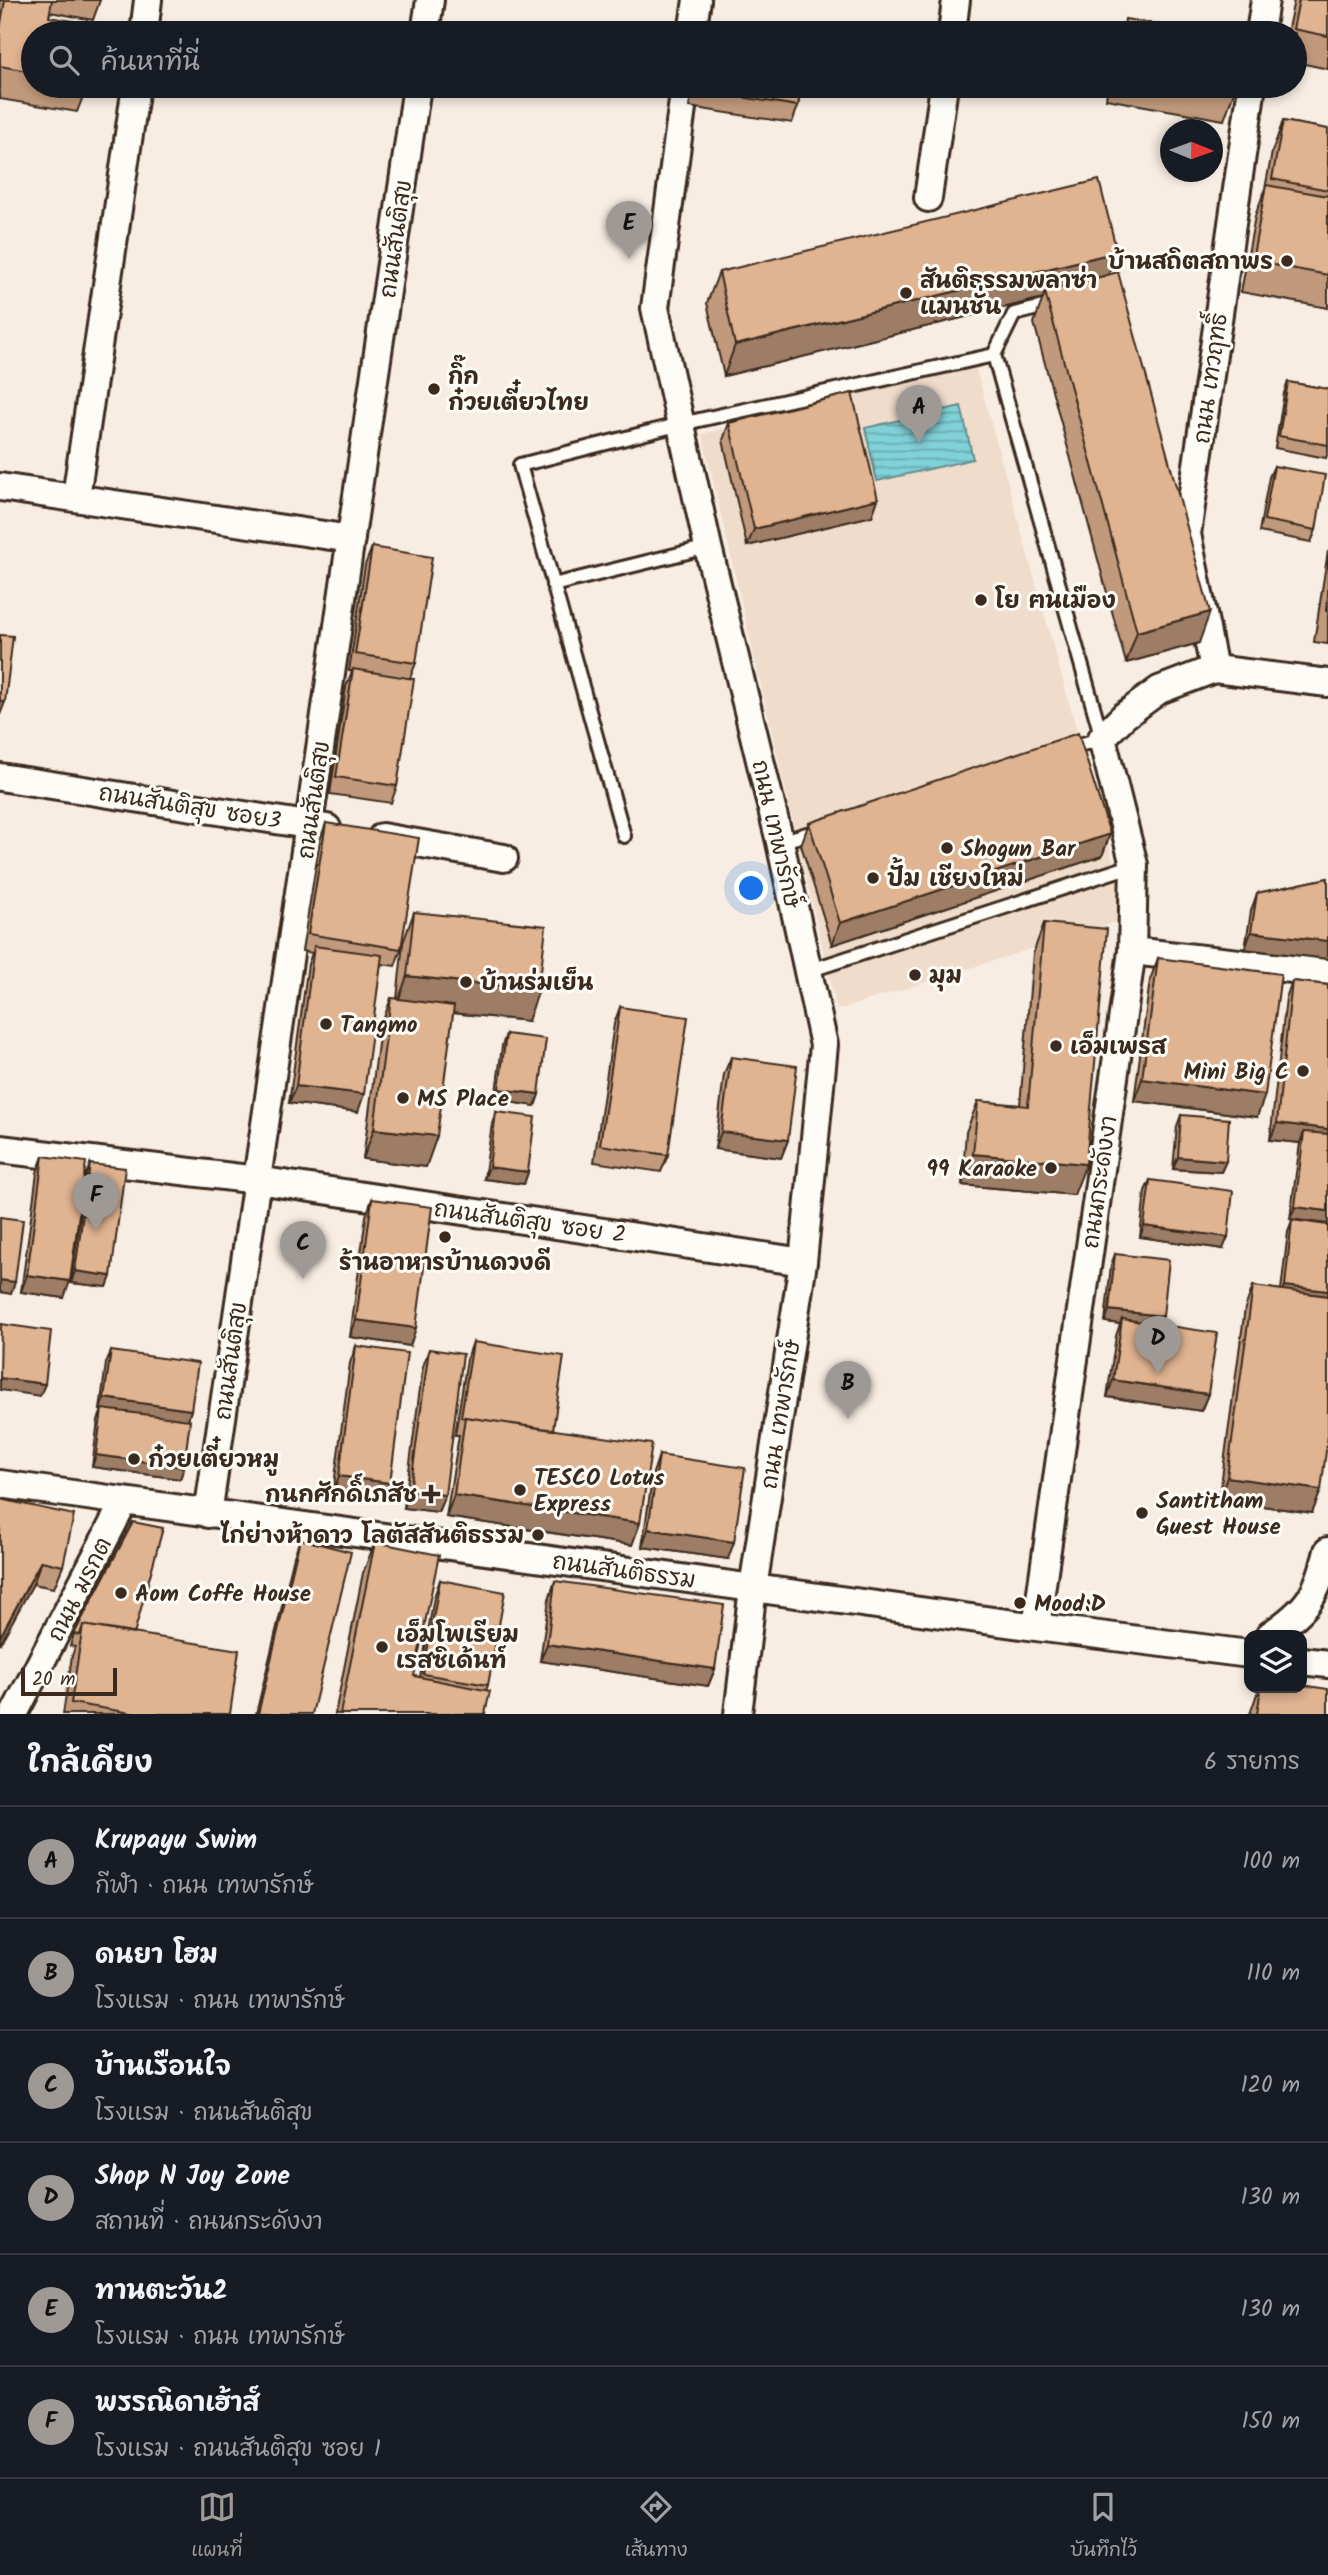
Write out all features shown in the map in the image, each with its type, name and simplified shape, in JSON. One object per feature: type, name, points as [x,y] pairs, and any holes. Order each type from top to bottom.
[{"type":"street","points":[[145,21],[148,0]]},
{"type":"street","points":[[427,21],[430,0]]},
{"type":"street","points":[[694,21],[697,0]]},
{"type":"street","points":[[953,21],[956,0]]},
{"type":"street","points":[[1262,21],[1265,0]]},
{"type":"street","points":[[76,497],[134,98]]},
{"type":"street","name":"ถนนสันติสุข","points":[[208,1514],[415,98]]},
{"type":"street","name":"ถนน เทพารักษ์","points":[[683,98],[654,308],[708,547],[780,842],[824,1045],[803,1262],[753,1588],[738,1714]]},
{"type":"street","points":[[928,198],[942,98]]},
{"type":"street","name":"ถนน เทวฤทธิ์","points":[[1214,669],[1187,534],[1250,98]]},
{"type":"street","points":[[0,487],[351,538]]},
{"type":"street","points":[[1102,738],[1124,716],[1159,690],[1214,669],[1328,683]]},
{"type":"street","name":"ถนนกระดังงา","points":[[1036,1627],[1132,951],[1134,865],[1102,738]]},
{"type":"street","name":"ถนนสันติสุข ซอย3","points":[[0,778],[355,832],[504,858]]},
{"type":"street","points":[[1132,951],[1328,972]]},
{"type":"street","name":"ถนนสันติสุข ซอย 2","points":[[0,1149],[257,1180],[803,1262]]},
{"type":"street","name":"ถนนสันติธรรม","points":[[0,1484],[1036,1627],[1244,1652]]},
{"type":"street","name":"ถนน มรกต","points":[[14,1714],[124,1502]]},
{"type":"street","points":[[1278,1630],[1288,1623],[1315,1594],[1328,1551]]},
{"type":"street","points":[[1307,1662],[1328,1664]]},
{"type":"lane","points":[[1051,755],[1102,738],[994,355],[1014,314],[1067,301]]},
{"type":"lane","points":[[624,836],[520,465],[681,424],[994,355]]},
{"type":"lane","points":[[553,585],[708,547]]},
{"type":"lane","points":[[780,842],[832,826]]},
{"type":"lane","points":[[808,971],[1134,865]]},
{"type":"shaded area","points":[[975,365],[1129,918],[837,1010],[702,434]]},
{"type":"water","points":[[961,406],[973,459],[877,481],[865,428]]},
{"type":"building","points":[[5,0],[52,0],[49,17],[74,21],[21,21],[21,70],[0,66],[0,29]]},
{"type":"building","points":[[1299,0],[1328,0],[1328,36],[1307,32],[1307,21],[1295,21]]},
{"type":"building","points":[[747,98],[799,98],[798,106]]},
{"type":"building","points":[[1283,121],[1328,129],[1328,190],[1272,179]]},
{"type":"building","name":"สันติธรรมพลาซ่า แมนชั่น","points":[[1099,180],[1117,252],[735,345],[719,272]]},
{"type":"building","points":[[1266,185],[1328,196],[1328,275],[1252,261]]},
{"type":"building","points":[[1118,272],[1210,612],[1137,632],[1045,292]]},
{"type":"building","points":[[1288,382],[1328,389],[1328,445],[1279,436]]},
{"type":"building","points":[[852,393],[878,499],[754,529],[729,423]]},
{"type":"building","points":[[1274,466],[1325,475],[1316,530],[1264,520]]},
{"type":"building","points":[[372,547],[432,557],[416,663],[355,654]]},
{"type":"building","points":[[0,635],[13,636],[5,702],[0,701]]},
{"type":"building","points":[[353,669],[414,679],[397,786],[336,777]]},
{"type":"building","points":[[1078,733],[1110,834],[840,923],[809,823]]},
{"type":"building","points":[[326,823],[419,838],[401,949],[308,934]]},
{"type":"building","points":[[1328,878],[1328,941],[1251,932],[1257,893]]},
{"type":"building","points":[[414,912],[546,926],[539,990],[407,976]]},
{"type":"building","name":"เอ็มเพรส","points":[[1044,923],[1107,929],[1086,1164],[973,1154],[978,1101],[1028,1106]]},
{"type":"building","points":[[314,946],[382,955],[364,1094],[296,1086]]},
{"type":"building","points":[[1158,958],[1281,974],[1265,1095],[1142,1079]]},
{"type":"building","name":"Mini Big C","points":[[1292,981],[1328,985],[1328,1129],[1277,1123]]},
{"type":"building","name":"MS Place","points":[[391,998],[454,1006],[437,1136],[374,1129]]},
{"type":"building","points":[[620,1007],[688,1017],[668,1155],[600,1145]]},
{"type":"building","points":[[506,1034],[546,1039],[539,1094],[499,1089]]},
{"type":"building","points":[[731,1057],[797,1066],[788,1140],[721,1132]]},
{"type":"building","points":[[496,1112],[535,1117],[528,1172],[489,1167]]},
{"type":"building","points":[[1181,1115],[1229,1119],[1226,1161],[1178,1157]]},
{"type":"building","points":[[1304,1132],[1328,1134],[1328,1211],[1295,1207]]},
{"type":"building","points":[[43,1156],[86,1162],[70,1281],[27,1275]]},
{"type":"building","points":[[90,1164],[125,1168],[111,1276],[75,1271]]},
{"type":"building","points":[[1150,1180],[1233,1191],[1228,1237],[1144,1226]]},
{"type":"building","points":[[372,1199],[432,1207],[416,1328],[356,1320]]},
{"type":"building","points":[[0,1217],[23,1220],[15,1282],[0,1280]]},
{"type":"building","points":[[1292,1220],[1328,1225],[1328,1291],[1285,1286]]},
{"type":"building","points":[[1115,1254],[1169,1260],[1163,1316],[1109,1310]]},
{"type":"building","points":[[1253,1286],[1328,1296],[1328,1436],[1321,1490],[1227,1477]]},
{"type":"building","points":[[1122,1319],[1217,1333],[1208,1394],[1113,1380]]},
{"type":"building","points":[[1,1324],[51,1331],[45,1384],[0,1378]]},
{"type":"building","points":[[473,1342],[564,1356],[553,1430],[461,1417]]},
{"type":"building","points":[[356,1346],[407,1353],[390,1483],[339,1476]]},
{"type":"building","points":[[429,1349],[463,1354],[445,1495],[410,1491]]},
{"type":"building","points":[[111,1351],[198,1363],[191,1410],[104,1398]]},
{"type":"building","points":[[102,1409],[190,1420],[184,1467],[96,1455]]},
{"type":"building","points":[[465,1417],[652,1444],[640,1523],[454,1495]]},
{"type":"building","points":[[659,1455],[745,1468],[734,1542],[648,1529]]},
{"type":"building","points":[[0,1499],[74,1515],[63,1566],[41,1561],[0,1637]]},
{"type":"building","name":"Aom Coffe House","points":[[133,1522],[163,1528],[134,1634],[83,1625],[80,1635],[74,1634]]},
{"type":"building","points":[[300,1539],[351,1552],[312,1714],[258,1714]]},
{"type":"building","name":"เอ็มโพเรียม เรสซิเด้นท์","points":[[375,1542],[439,1555],[414,1676],[490,1691],[485,1714],[340,1714]]},
{"type":"building","points":[[440,1580],[505,1592],[488,1685],[423,1674]]},
{"type":"building","points":[[555,1581],[724,1605],[715,1669],[547,1644]]},
{"type":"building","points":[[83,1625],[239,1650],[230,1714],[137,1714],[71,1703]]},
{"type":"building","points":[[1307,1686],[1328,1689],[1328,1714],[1257,1714],[1260,1693],[1307,1693]]},
{"type":"place","name":"ทานตะวัน2","points":[[629,259]]},
{"type":"place","name":"บ้านสถิตสถาพร","points":[[1287,261]]},
{"type":"place","name":"สันติธรรมพลาซ่า แมนชั่น","points":[[906,293]]},
{"type":"place","name":"กิ๊ก ก๋วยเตี๋ยวไทย","points":[[434,389]]},
{"type":"place","name":"Krupayu Swim","points":[[919,443]]},
{"type":"place","name":"โย ฅนเมือง","points":[[981,600]]},
{"type":"place","name":"Shogun Bar","points":[[947,848]]},
{"type":"place","name":"ปั้ม เชียงใหม่","points":[[873,878]]},
{"type":"place","name":"มุม","points":[[915,975]]},
{"type":"place","name":"บ้านร่มเย็น","points":[[466,982]]},
{"type":"place","name":"Tangmo","points":[[326,1024]]},
{"type":"place","name":"เอ็มเพรส","points":[[1056,1046]]},
{"type":"place","name":"Mini Big C","points":[[1303,1071]]},
{"type":"place","name":"MS Place","points":[[403,1098]]},
{"type":"place","name":"99 Karaoke","points":[[1051,1168]]},
{"type":"place","name":"พรรณิดาเฮ้าส์","points":[[96,1231]]},
{"type":"place","name":"ร้านอาหารบ้านดวงดี","points":[[445,1237]]},
{"type":"place","name":"บ้านเรือนใจ","points":[[303,1279]]},
{"type":"place","name":"Shop N Joy Zone","points":[[1158,1374]]},
{"type":"place","name":"ดนยา โฮม","points":[[848,1419]]},
{"type":"place","name":"ก๋วยเตี๋ยวหมู","points":[[134,1459]]},
{"type":"place","name":"TESCO Lotus Express","points":[[520,1490]]},
{"type":"place","name":"กนกศักดิ์เภสัช","points":[[431,1494]]},
{"type":"place","name":"Santitham Guest House","points":[[1142,1513]]},
{"type":"place","name":"ไก่ย่างห้าดาว โลตัสสันติธรรม","points":[[538,1535]]},
{"type":"place","name":"Aom Coffe House","points":[[121,1593]]},
{"type":"place","name":"Mood:D","points":[[1020,1603]]},
{"type":"place","name":"เอ็มโพเรียม เรสซิเด้นท์","points":[[382,1647]]}]
